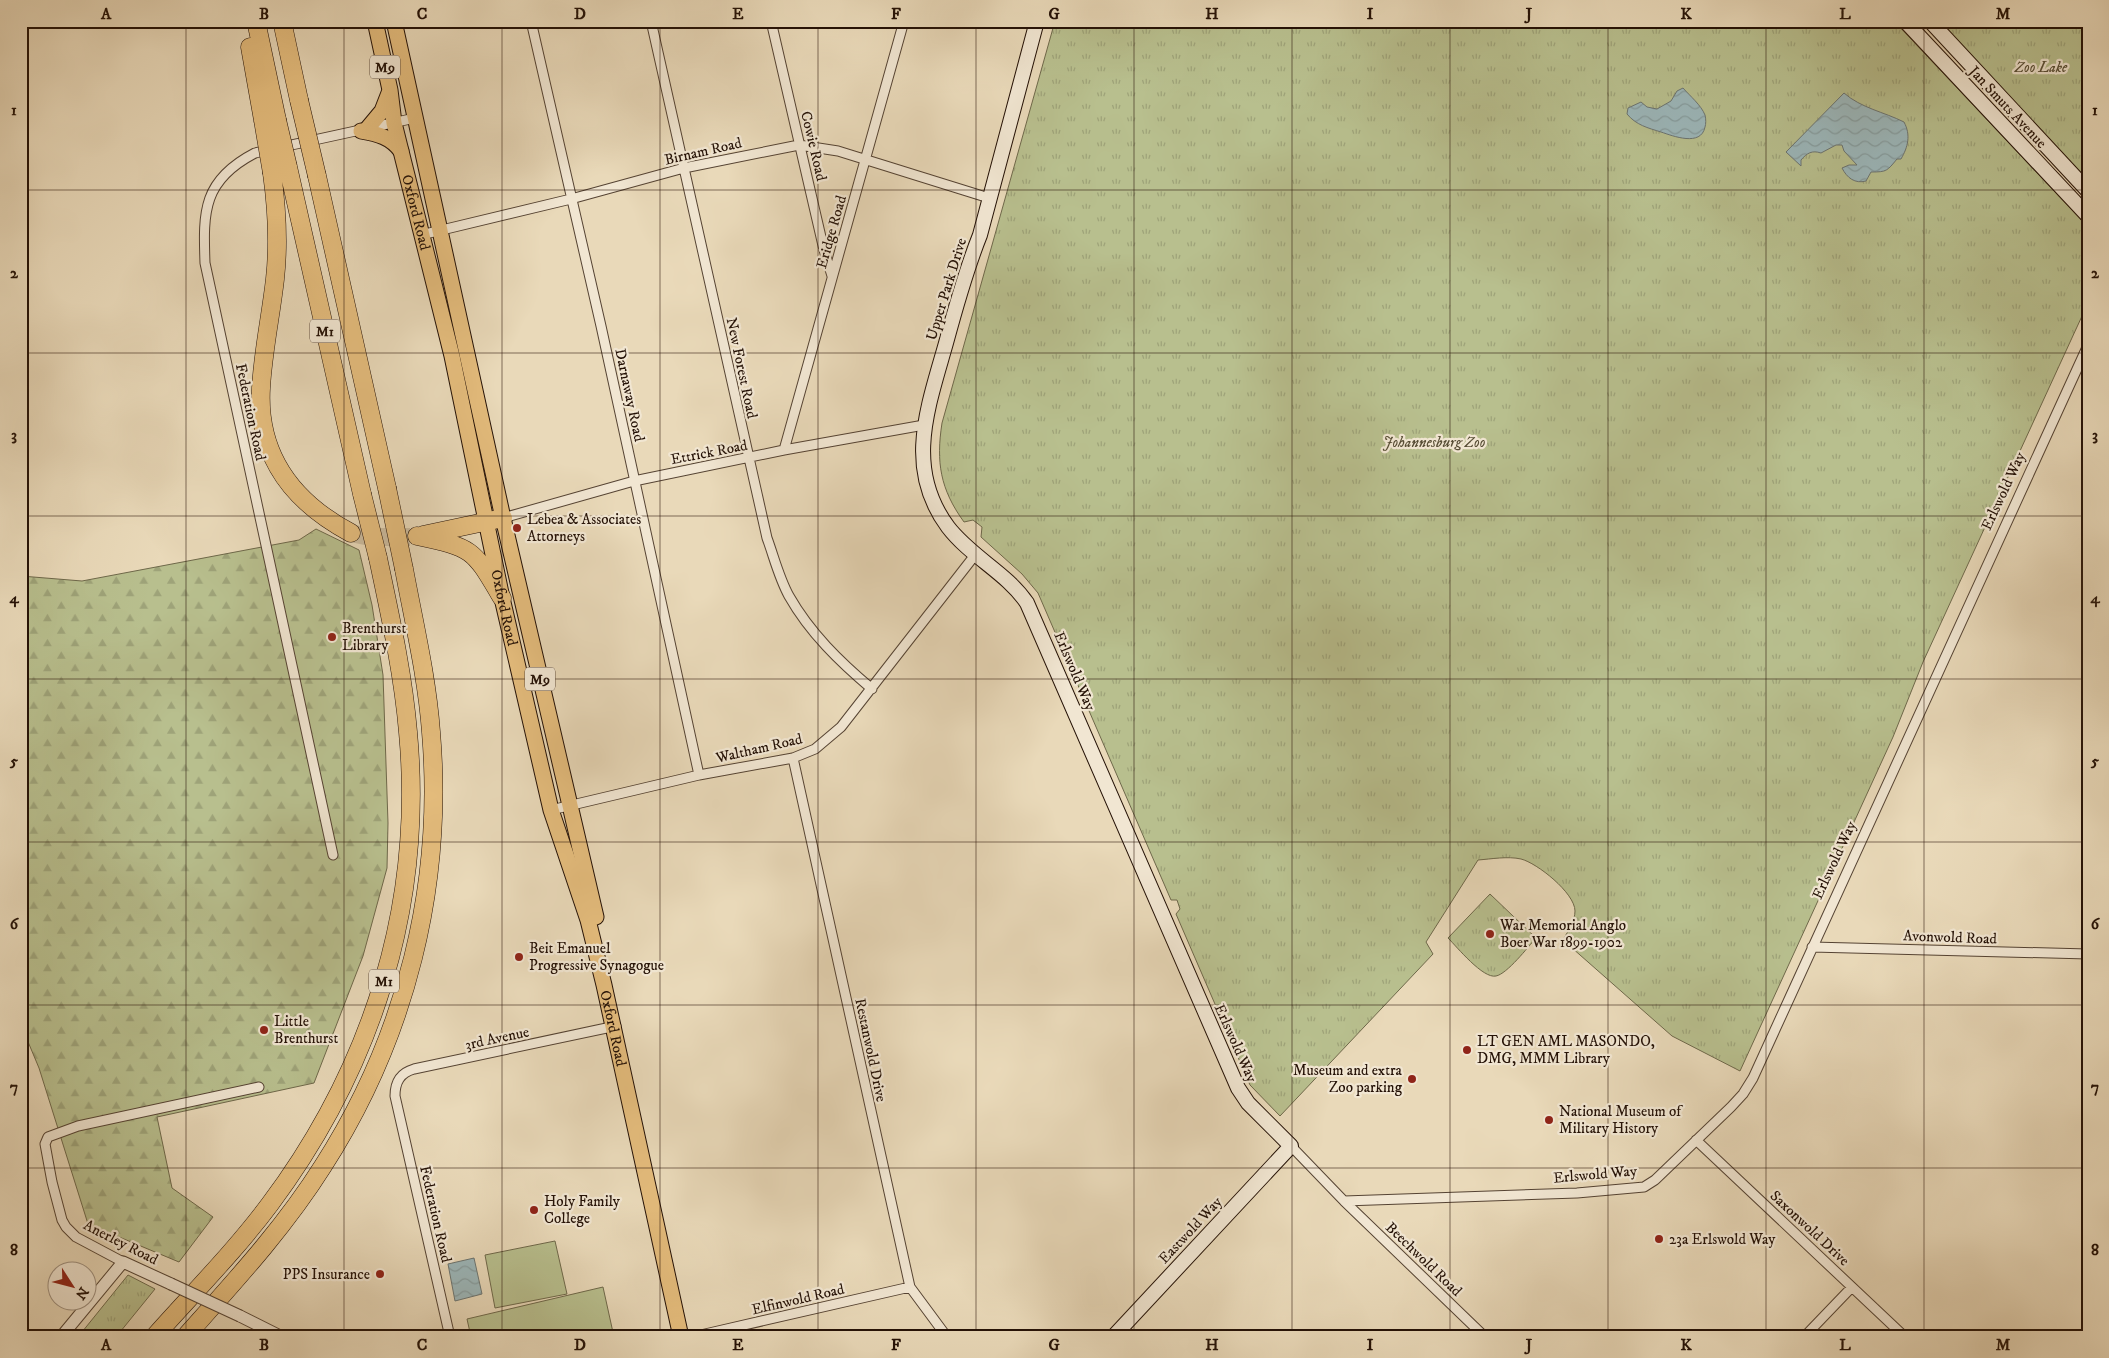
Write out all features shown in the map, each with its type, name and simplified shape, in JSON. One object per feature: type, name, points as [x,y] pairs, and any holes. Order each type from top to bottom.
[{"type":"highway","points":[[245,21],[270,120]]},
{"type":"highway","name":"M1","points":[[154,1337],[249,1230],[301,1159],[329,1115],[351,1071],[381,994],[402,904],[408,852],[411,788],[405,699],[378,558],[280,170],[270,120],[256,21]]},
{"type":"highway","name":"M1","points":[[185,1337],[250,1264],[287,1218],[322,1168],[357,1110],[376,1070],[405,990],[421,925],[433,831],[431,730],[423,669],[387,488],[282,21]]},
{"type":"highway","points":[[280,170],[275,279],[261,389],[263,424],[269,446],[290,485],[326,520],[351,533]]},
{"type":"highway","points":[[495,520],[414,536],[456,544],[472,553],[486,570],[502,598]]},
{"type":"main road","name":"Oxford Road","points":[[374,21],[390,90],[394,123],[421,234],[569,806],[681,1337]]},
{"type":"main road","name":"Oxford Road","points":[[394,21],[440,230],[495,520],[502,598],[551,810],[588,920],[616,1026],[690,1337]]},
{"type":"main road","name":"Upper Park Drive","points":[[975,555],[949,528],[930,495],[924,469],[924,425],[967,268],[980,235],[1037,21]]},
{"type":"main road","name":"Jan Smuts Avenue","points":[[1905,21],[2088,216]]},
{"type":"main road","name":"Jan Smuts Avenue","points":[[1930,21],[2088,191]]},
{"type":"main road","points":[[390,90],[382,111],[364,130],[391,140],[401,151]]},
{"type":"main road","name":"Erlswold Way","points":[[975,555],[1017,590],[1027,603],[1238,1088],[1244,1099],[1291,1146]]},
{"type":"main road","name":"Eastwold Way","points":[[1113,1337],[1291,1146]]},
{"type":"street","name":"Darnaway Road","points":[[531,21],[601,326],[698,776]]},
{"type":"street","name":"New Forest Road","points":[[651,21],[766,538],[788,595],[800,614],[832,652],[872,689]]},
{"type":"street","name":"Cowie Road","points":[[772,21],[799,145],[832,276]]},
{"type":"street","name":"Eridge Road","points":[[784,450],[832,276],[867,160],[904,21]]},
{"type":"street","name":"Federation Road","points":[[333,855],[205,264],[204,224],[206,209],[214,189],[224,175],[255,153],[415,118]]},
{"type":"street","name":"Birnam Road","points":[[421,234],[571,199],[684,168],[799,145],[838,151],[989,198]]},
{"type":"street","name":"Erlswold Way","points":[[1291,1146],[1344,1201],[1577,1193],[1636,1188],[1655,1180],[1731,1107],[1748,1086],[2085,360],[2088,345]]},
{"type":"street","name":"Ettrick Road","points":[[495,520],[634,480],[784,450],[924,425]]},
{"type":"street","name":"Waltham Road","points":[[551,810],[698,776],[793,758],[815,749],[832,736],[872,689],[975,555]]},
{"type":"street","name":"Restanwold Drive","points":[[793,758],[910,1288],[948,1337]]},
{"type":"street","name":"Avonwold Road","points":[[1812,947],[2088,954]]},
{"type":"street","name":"3rd Avenue","points":[[396,1096],[398,1080],[407,1072],[616,1026]]},
{"type":"street","name":"Anerley Road","points":[[259,1087],[78,1126],[48,1137],[45,1144],[62,1220],[76,1237],[123,1262],[282,1337]]},
{"type":"street","name":"Federation Road","points":[[396,1096],[450,1337]]},
{"type":"street","name":"Saxonwold Drive","points":[[1696,1140],[1905,1337]]},
{"type":"street","name":"Beechwold Road","points":[[1344,1201],[1485,1337]]},
{"type":"street","points":[[62,1337],[70,1332],[123,1262]]},
{"type":"street","points":[[1804,1337],[1852,1287]]},
{"type":"street","name":"Elfinwold Road","points":[[690,1337],[910,1288]]},
{"type":"green space","name":"Johannesburg Zoo","points":[[1055,21],[1894,21],[2088,227],[2088,303],[1923,662],[1893,737],[1740,1071],[1672,1036],[1563,940],[1575,915],[1569,896],[1554,880],[1536,866],[1521,859],[1505,858],[1478,860],[1426,942],[1433,954],[1280,1116],[1250,1085],[1176,914],[1180,909],[1177,900],[1171,900],[1038,593],[1022,574],[981,537],[982,527],[973,520],[964,522],[950,498],[942,475],[940,437],[942,423]]},
{"type":"green space","name":"Zoo Lake","points":[[1936,21],[2088,21],[2088,183]]},
{"type":"green space","points":[[316,529],[359,550],[372,605],[383,675],[388,823],[387,868],[363,956],[314,1083],[157,1117],[172,1188],[213,1217],[179,1262],[88,1224],[39,1068],[21,1025],[21,576],[82,581],[299,540]]},
{"type":"green space","points":[[1490,894],[1536,938],[1506,970],[1496,976],[1491,976],[1477,968],[1448,938]]},
{"type":"green space","points":[[555,1241],[567,1294],[495,1308],[485,1255]]},
{"type":"green space","points":[[128,1275],[155,1289],[116,1337],[78,1337]]},
{"type":"green space","points":[[603,1287],[614,1337],[471,1337],[467,1319]]},
{"type":"water","points":[[1683,88],[1698,104],[1705,115],[1705,127],[1698,137],[1679,137],[1651,129],[1638,123],[1627,114],[1628,108],[1641,102],[1647,107],[1657,109],[1671,101],[1677,91]]},
{"type":"water","points":[[1844,93],[1865,106],[1904,122],[1908,136],[1907,145],[1901,159],[1897,159],[1886,170],[1871,172],[1866,181],[1862,182],[1855,181],[1844,172],[1842,168],[1849,165],[1857,165],[1844,151],[1842,145],[1836,145],[1821,153],[1812,152],[1808,154],[1801,160],[1801,166],[1786,152]]},
{"type":"water","points":[[474,1258],[482,1294],[455,1301],[448,1264]]},
{"type":"tunnel","points":[[351,533],[370,537],[410,537]]},
{"type":"place","name":"Lebea & Associates Attorneys","points":[[517,528]]},
{"type":"place","name":"Brenthurst Library","points":[[332,637]]},
{"type":"place","name":"War Memorial Anglo Boer War 1899-1902","points":[[1490,934]]},
{"type":"place","name":"Beit Emanuel Progressive Synagogue","points":[[519,957]]},
{"type":"place","name":"Little Brenthurst","points":[[264,1030]]},
{"type":"place","name":"LT GEN AML MASONDO, DMG, MMM Library","points":[[1467,1050]]},
{"type":"place","name":"Museum and extra Zoo parking","points":[[1412,1079]]},
{"type":"place","name":"National Museum of Military History","points":[[1549,1120]]},
{"type":"place","name":"Holy Family College","points":[[534,1210]]},
{"type":"place","name":"23a Erlswold Way","points":[[1659,1239]]},
{"type":"place","name":"PPS Insurance","points":[[380,1274]]}]
